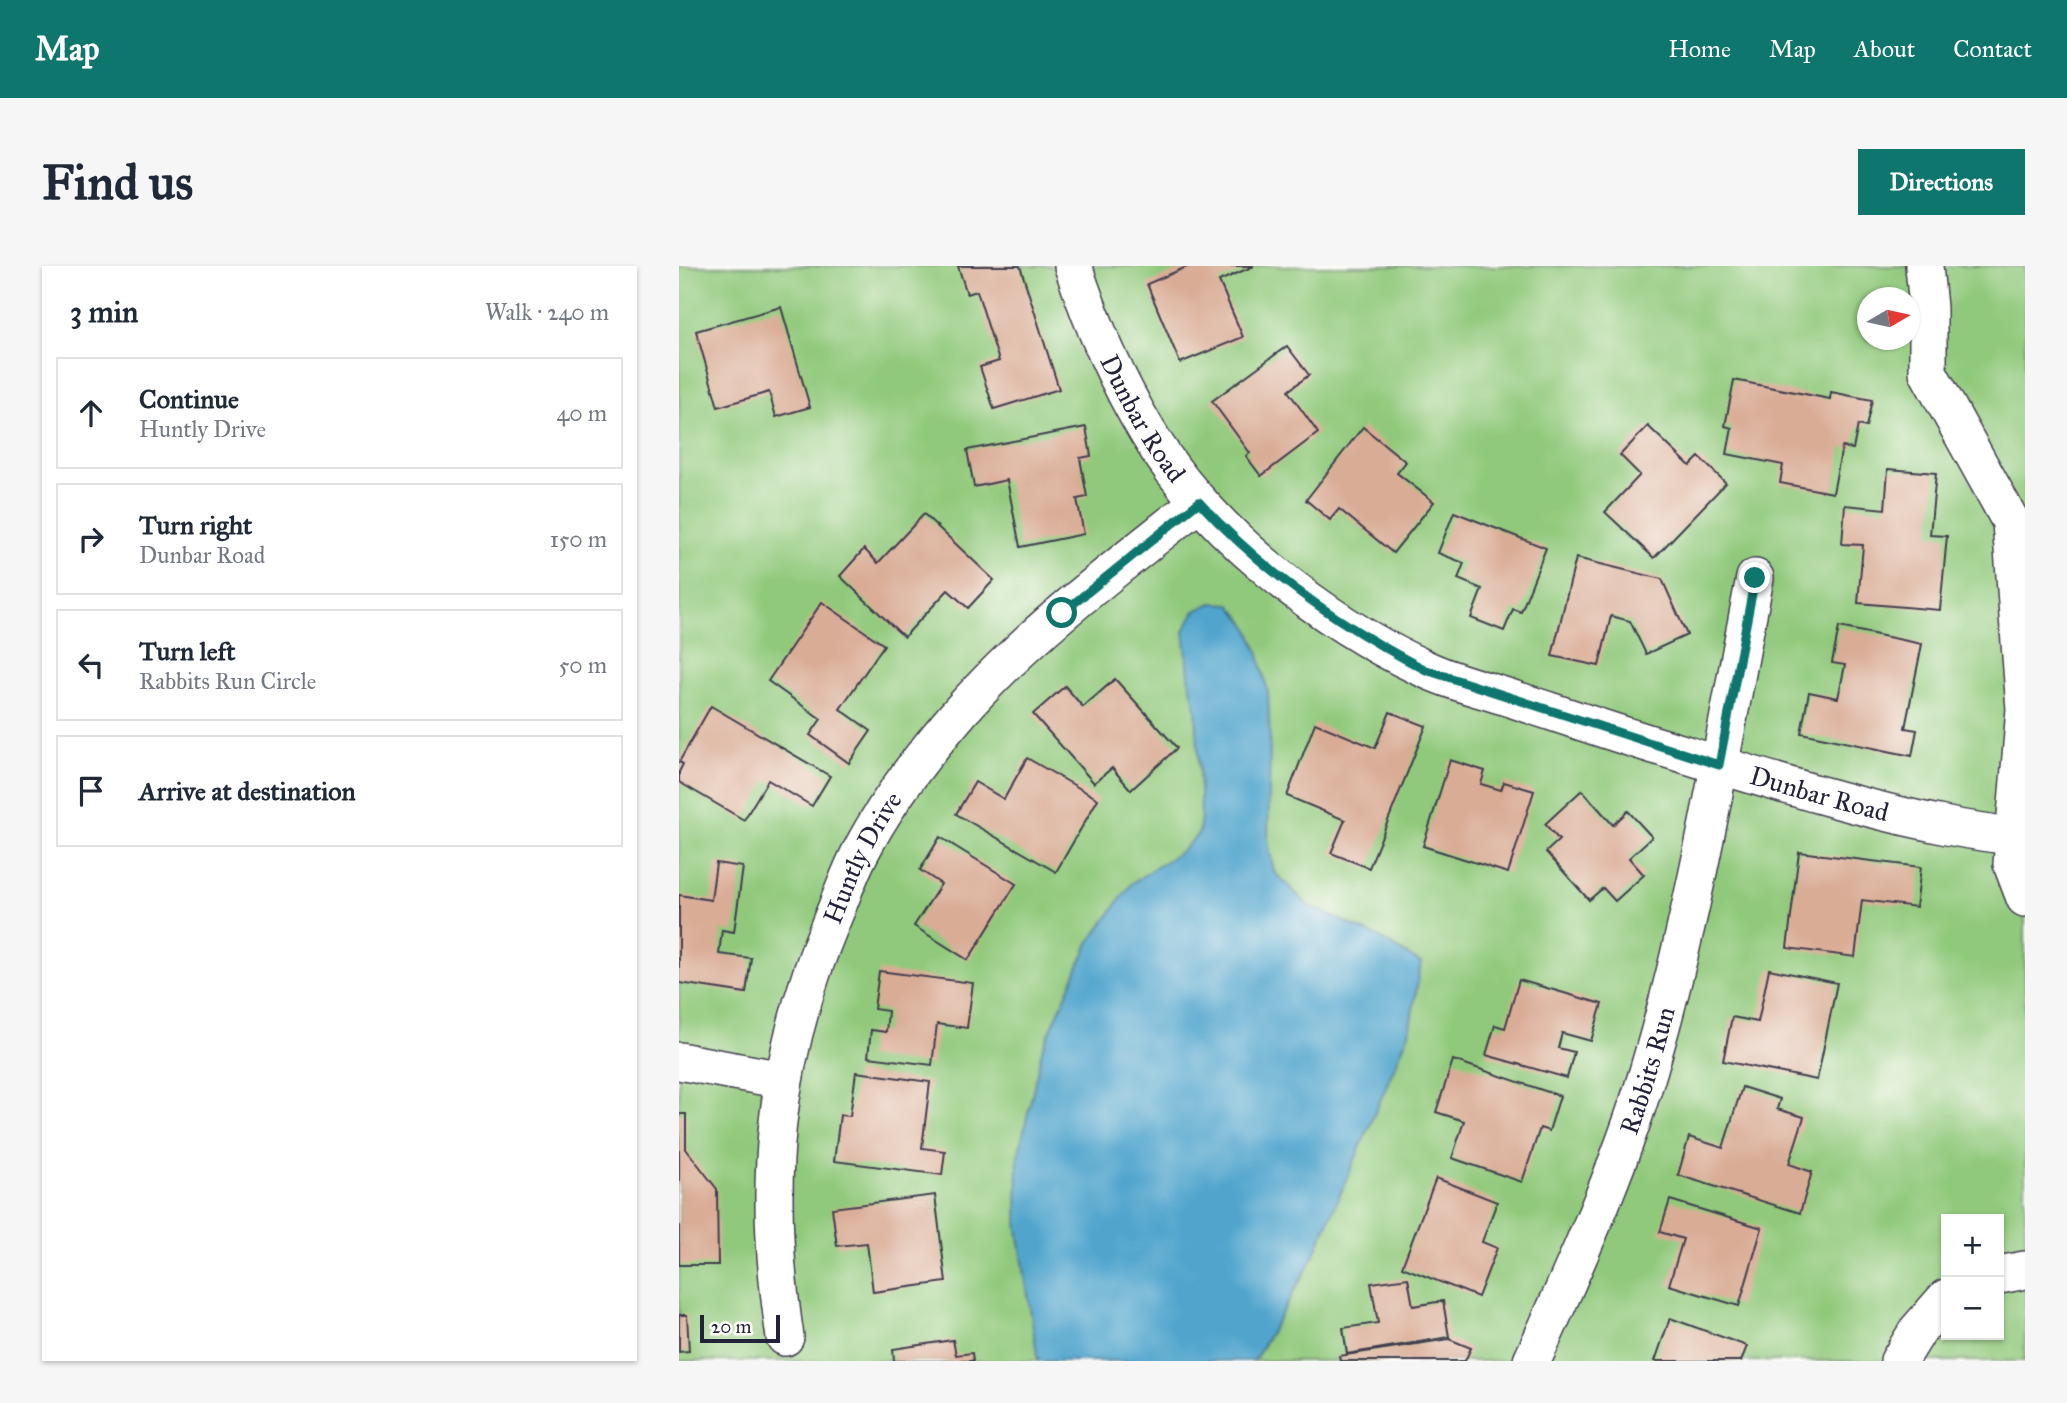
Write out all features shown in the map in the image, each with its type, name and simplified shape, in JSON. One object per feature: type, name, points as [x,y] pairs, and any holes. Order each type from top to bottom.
[{"type":"street","name":"Dunbar Road","points":[[1073,266],[1083,298],[1117,377],[1173,470],[1199,502],[1262,562],[1320,608],[1383,648],[1426,670],[1719,765],[1814,793],[1944,825],[2020,837]]},
{"type":"street","points":[[1924,266],[1928,308],[1928,372],[2011,522],[2025,709],[2020,837],[2013,864],[2025,898]]},
{"type":"street","name":"Huntly Drive","points":[[785,1337],[773,1236],[774,1159],[783,1080],[799,1010],[821,946],[858,856],[899,789],[947,726],[992,678],[1062,613],[1199,502]]},
{"type":"street","name":"Rabbits Run","points":[[1532,1361],[1577,1262],[1617,1161],[1652,1058],[1680,956],[1755,578]]},
{"type":"street","points":[[679,1061],[783,1080]]},
{"type":"street","points":[[2004,1274],[2025,1270]]},
{"type":"street","points":[[1899,1361],[1918,1330],[1941,1304]]},
{"type":"green space","points":[[679,266],[2025,266],[2025,1361],[679,1361]]},
{"type":"water","points":[[1212,603],[1230,604],[1247,625],[1258,651],[1268,693],[1268,841],[1274,872],[1309,906],[1378,937],[1421,963],[1409,1033],[1313,1258],[1254,1361],[1038,1361],[1017,1223],[1018,1157],[1042,1050],[1089,943],[1132,883],[1183,850],[1199,833],[1201,815],[1196,709],[1184,631],[1195,611]]},
{"type":"building","points":[[958,266],[1020,266],[1059,389],[994,409],[980,367],[999,361],[977,291],[967,294]]},
{"type":"building","points":[[1189,266],[1254,266],[1219,281],[1243,337],[1180,363],[1147,284]]},
{"type":"building","points":[[781,307],[810,407],[776,417],[769,392],[718,407],[696,331]]},
{"type":"building","points":[[1287,346],[1309,375],[1288,391],[1318,433],[1261,476],[1246,456],[1250,453],[1212,401]]},
{"type":"building","points":[[1734,380],[1830,399],[1831,392],[1872,400],[1866,427],[1858,425],[1853,449],[1842,447],[1833,493],[1780,483],[1783,465],[1727,454],[1732,428],[1725,426]]},
{"type":"building","points":[[1648,426],[1690,466],[1699,457],[1726,483],[1654,558],[1605,512],[1640,475],[1620,455]]},
{"type":"building","points":[[1086,427],[1091,456],[1080,458],[1087,497],[1077,499],[1084,534],[1020,547],[1007,480],[974,487],[967,450]]},
{"type":"building","points":[[1363,427],[1406,462],[1397,473],[1434,502],[1393,553],[1339,509],[1330,520],[1306,500]]},
{"type":"building","points":[[1888,469],[1936,473],[1930,535],[1947,536],[1940,610],[1858,603],[1863,545],[1842,544],[1845,505],[1885,509]]},
{"type":"building","points":[[1454,512],[1546,548],[1521,612],[1513,609],[1504,631],[1471,618],[1482,589],[1458,579],[1464,563],[1438,553]]},
{"type":"building","points":[[924,514],[994,580],[968,608],[948,590],[904,637],[840,576],[864,549],[878,563]]},
{"type":"building","points":[[1576,558],[1662,579],[1687,635],[1646,654],[1630,621],[1611,616],[1599,666],[1552,656]]},
{"type":"building","points":[[822,602],[884,645],[840,709],[871,731],[849,763],[810,735],[821,719],[768,681]]},
{"type":"building","points":[[1839,627],[1922,644],[1905,728],[1917,730],[1912,756],[1801,733],[1809,692],[1838,698],[1845,665],[1832,663]]},
{"type":"building","points":[[1115,679],[1177,748],[1131,790],[1112,768],[1094,783],[1033,714],[1065,686],[1083,707]]},
{"type":"building","points":[[711,706],[830,776],[812,806],[768,780],[744,820],[679,782],[679,772],[683,764],[679,762]]},
{"type":"building","points":[[1390,712],[1426,726],[1369,868],[1331,853],[1345,820],[1287,796],[1315,723],[1375,748]]},
{"type":"building","points":[[1027,758],[1098,799],[1056,872],[956,814],[975,782],[1004,799]]},
{"type":"building","points":[[1450,760],[1485,771],[1481,784],[1501,790],[1504,782],[1534,791],[1508,873],[1423,846]]},
{"type":"building","points":[[1582,790],[1613,825],[1628,811],[1652,837],[1629,858],[1644,875],[1615,901],[1603,888],[1589,900],[1546,852],[1559,840],[1545,824]]},
{"type":"building","points":[[940,837],[1016,884],[968,960],[914,926],[941,884],[920,870]]},
{"type":"building","points":[[1799,852],[1921,867],[1916,907],[1862,900],[1855,957],[1787,948]]},
{"type":"building","points":[[716,863],[743,867],[734,932],[722,930],[719,954],[751,958],[746,993],[679,983],[679,895],[711,900]]},
{"type":"building","points":[[1769,969],[1837,983],[1817,1080],[1723,1061],[1732,1017],[1758,1022]]},
{"type":"building","points":[[879,971],[973,983],[967,1028],[937,1024],[932,1065],[868,1057],[871,1030],[886,1032],[888,1011],[874,1009]]},
{"type":"building","points":[[1519,980],[1602,1004],[1591,1041],[1562,1033],[1558,1048],[1574,1052],[1567,1078],[1486,1055],[1495,1025],[1505,1028]]},
{"type":"building","points":[[1453,1060],[1560,1096],[1549,1131],[1540,1128],[1522,1182],[1452,1158],[1464,1121],[1436,1112]]},
{"type":"building","points":[[856,1072],[930,1082],[922,1148],[945,1151],[942,1175],[834,1161],[840,1115],[850,1116]]},
{"type":"building","points":[[1742,1087],[1780,1099],[1777,1109],[1804,1117],[1789,1164],[1812,1172],[1800,1213],[1678,1175],[1689,1137],[1723,1148]]},
{"type":"building","points":[[679,1114],[686,1114],[686,1149],[717,1189],[718,1265],[679,1265]]},
{"type":"building","points":[[1436,1178],[1497,1202],[1482,1242],[1497,1248],[1478,1297],[1402,1267]]},
{"type":"building","points":[[935,1195],[946,1282],[873,1292],[867,1243],[837,1246],[832,1208]]},
{"type":"building","points":[[1670,1200],[1762,1228],[1739,1306],[1669,1285],[1683,1239],[1660,1232]]},
{"type":"building","points":[[1408,1278],[1413,1306],[1443,1301],[1449,1337],[1347,1354],[1343,1328],[1378,1323],[1371,1283]]},
{"type":"building","points":[[679,1315],[687,1315],[689,1351],[679,1352]]},
{"type":"building","points":[[1670,1318],[1747,1346],[1741,1361],[1655,1361]]},
{"type":"building","points":[[1449,1339],[1471,1348],[1465,1361],[1340,1361],[1339,1356]]},
{"type":"building","points":[[953,1340],[956,1355],[972,1353],[973,1361],[894,1361],[893,1349]]},
{"type":"route","points":[[1062,613],[1199,502],[1262,562],[1320,608],[1383,648],[1426,670],[1719,765],[1755,578]]}]
